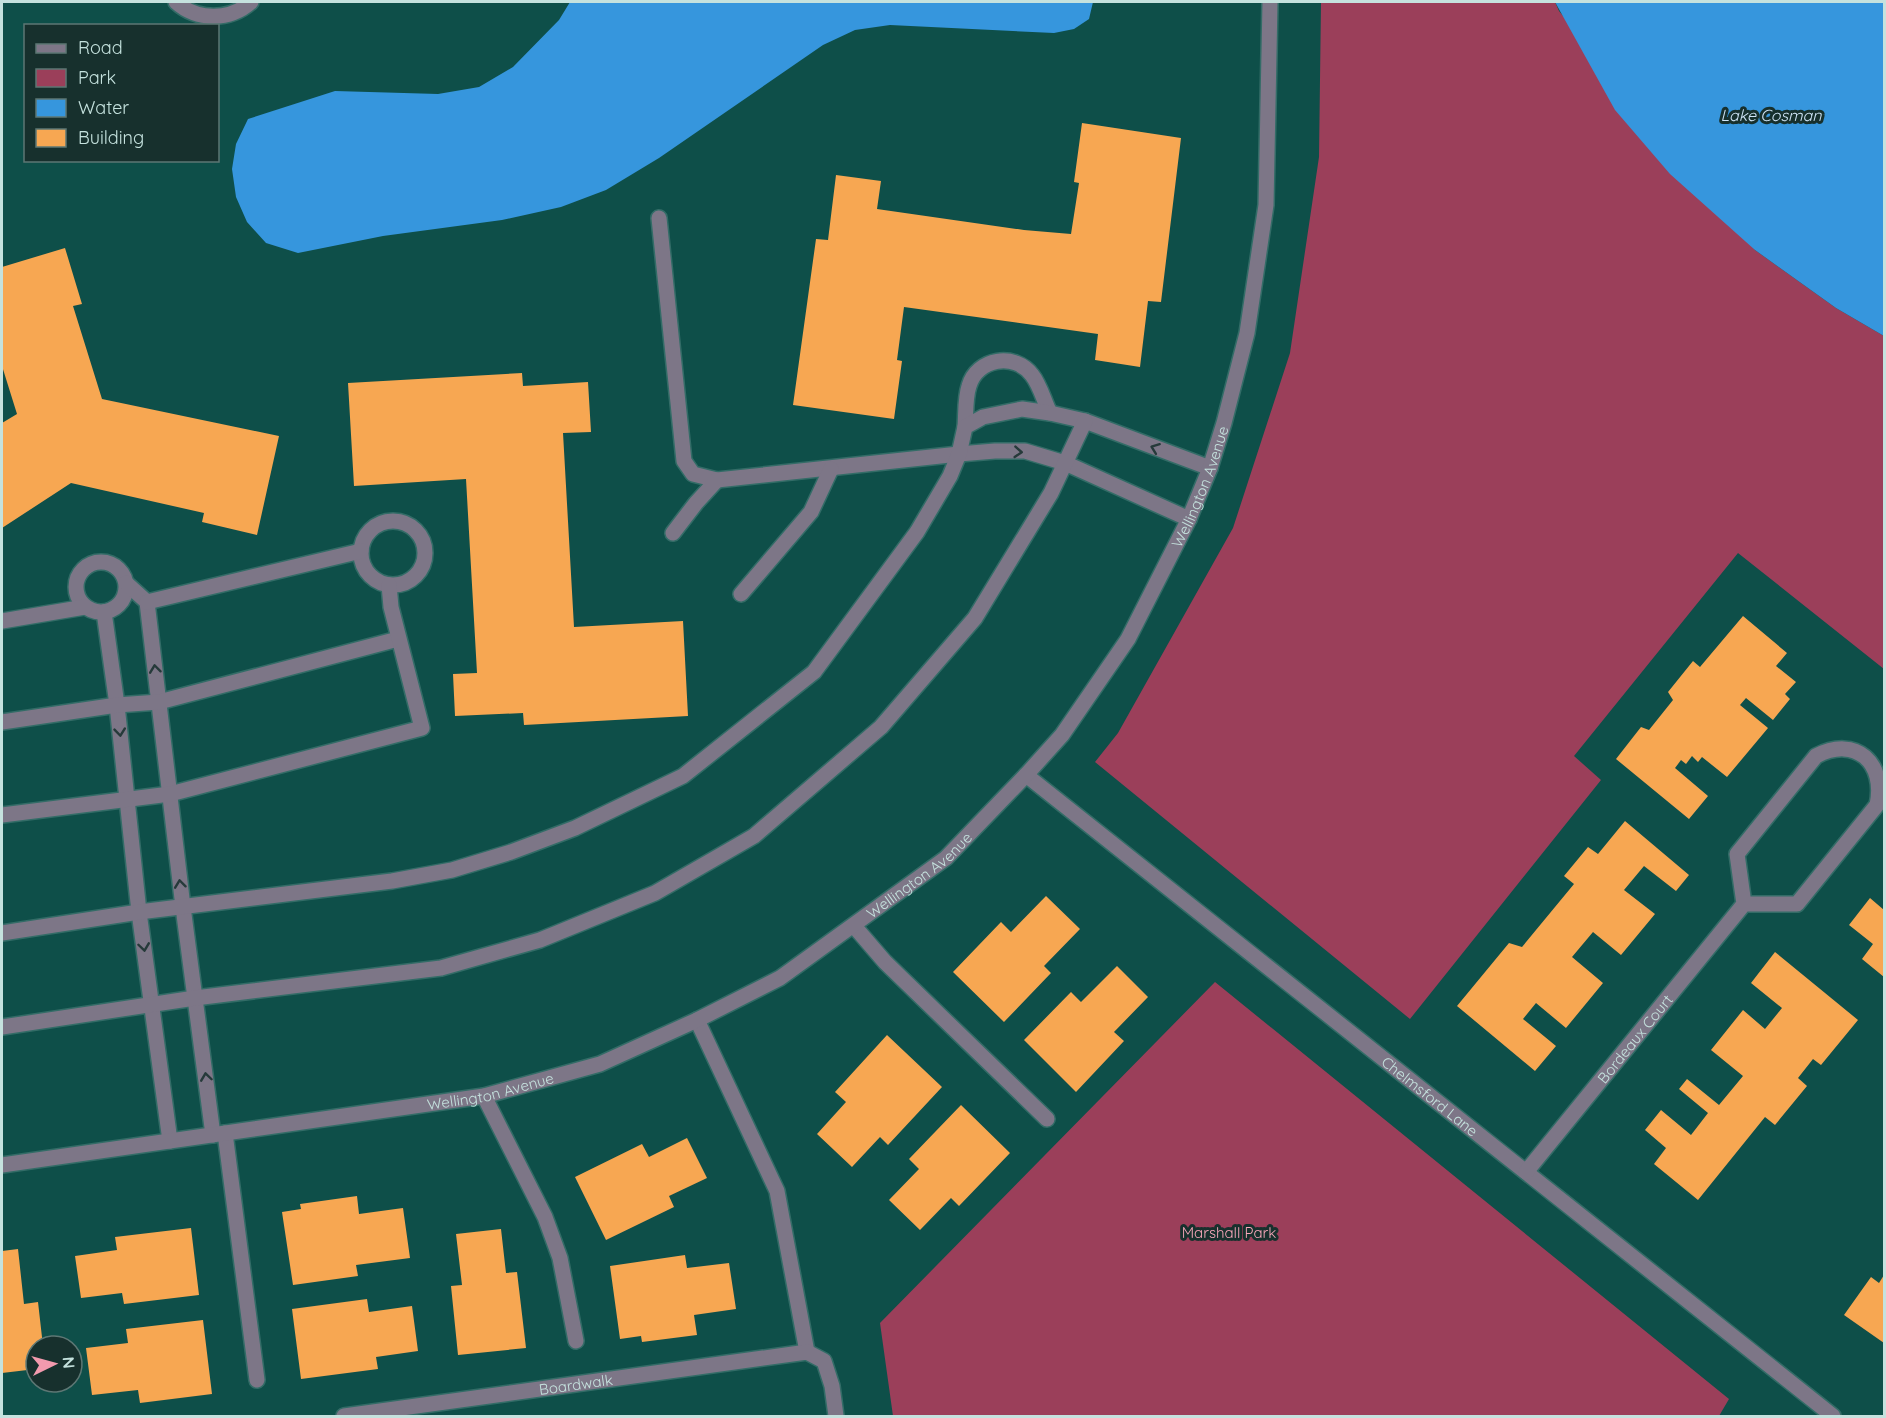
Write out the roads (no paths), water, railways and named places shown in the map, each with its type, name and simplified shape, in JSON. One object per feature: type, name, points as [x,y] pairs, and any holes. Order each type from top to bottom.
[{"type":"street","points":[[176,2],[184,9],[203,16],[223,16],[244,9],[251,2]]},
{"type":"street","name":"Wellington Avenue","points":[[2,1165],[484,1096],[600,1064],[698,1020],[780,978],[946,858],[1062,735],[1128,639],[1189,519],[1210,468],[1247,333],[1266,205],[1270,2]]},
{"type":"street","points":[[659,218],[684,461],[693,474],[717,480],[959,454],[995,451],[1025,452],[1065,463],[1189,519]]},
{"type":"street","points":[[2,933],[139,912],[392,881],[452,870],[511,852],[574,828],[683,776],[814,672],[917,532],[950,476],[959,454],[965,427],[969,386],[981,368],[991,362],[1002,360],[1026,367],[1034,376],[1050,413]]},
{"type":"street","points":[[965,427],[983,417],[1022,409],[1050,413],[1085,421],[1210,468]]},
{"type":"street","points":[[2,1027],[195,998],[441,968],[540,940],[655,893],[754,836],[881,727],[975,618],[1051,493],[1085,421]]},
{"type":"street","points":[[741,594],[812,512],[831,469]]},
{"type":"street","points":[[673,533],[717,480]]},
{"type":"street","points":[[389,522],[400,522],[410,526],[418,533],[425,553],[424,564],[410,581],[400,585],[389,585],[372,577],[365,570],[361,551],[370,531],[389,522]]},
{"type":"street","points":[[147,602],[361,551]]},
{"type":"street","points":[[97,561],[107,561],[116,566],[123,573],[126,583],[126,593],[122,602],[114,609],[104,612],[85,607],[75,590],[80,571],[88,564],[97,561]]},
{"type":"street","points":[[126,583],[147,602],[195,998],[219,1134],[257,1380]]},
{"type":"street","points":[[2,815],[170,794],[422,728],[391,608],[389,585]]},
{"type":"street","points":[[2,621],[85,607]]},
{"type":"street","points":[[104,612],[117,705],[139,912],[170,1141]]},
{"type":"street","points":[[2,722],[117,705],[159,702],[399,639]]},
{"type":"street","points":[[1842,748],[1855,751],[1867,758],[1875,768],[1880,780],[1877,805],[1797,904],[1744,904],[1737,854],[1816,756],[1828,749],[1842,748]]},
{"type":"street","name":"Chelmsford Lane","points":[[1026,775],[1833,1416]]},
{"type":"street","name":"Bordeaux Court","points":[[1526,1172],[1744,904]]},
{"type":"street","points":[[854,926],[885,963],[1047,1119]]},
{"type":"street","points":[[698,1020],[777,1191],[807,1352],[824,1361],[832,1386],[836,1416]]},
{"type":"street","points":[[484,1096],[549,1227],[560,1258],[576,1341]]},
{"type":"street","name":"Boardwalk","points":[[344,1416],[807,1352]]},
{"type":"water","points":[[570,2],[1093,2],[1089,19],[1074,29],[1054,33],[890,25],[855,30],[823,45],[659,158],[606,190],[561,207],[502,220],[383,236],[298,253],[266,243],[247,222],[236,197],[232,169],[236,144],[248,119],[335,91],[438,94],[479,87],[513,67],[559,20]]},
{"type":"water","name":"Lake Cosman","points":[[1555,2],[1884,2],[1884,336],[1836,308],[1755,250],[1670,174],[1615,110]]},
{"type":"park label","name":"Marshall Park","points":[[1229,1232]]}]
